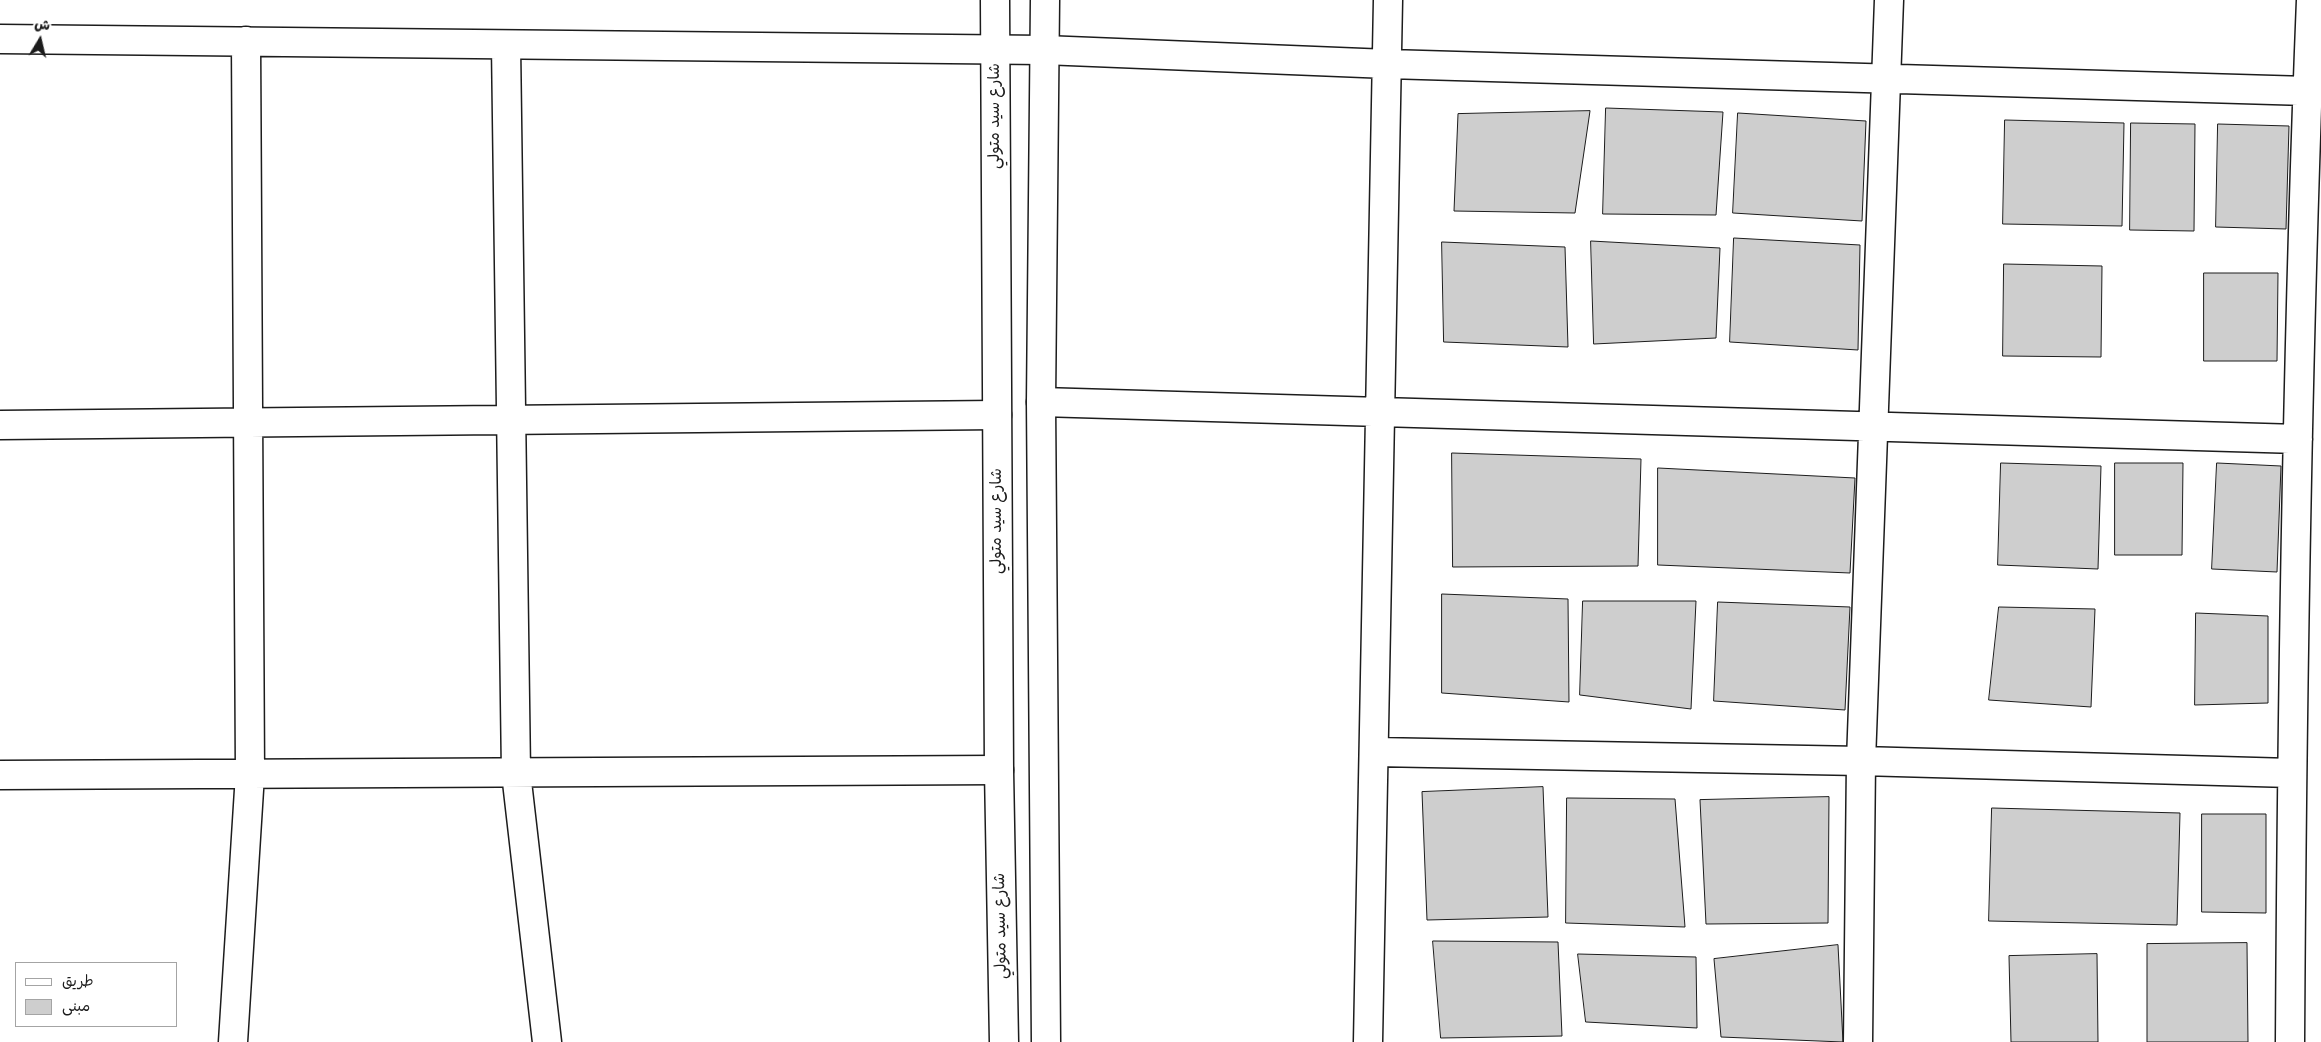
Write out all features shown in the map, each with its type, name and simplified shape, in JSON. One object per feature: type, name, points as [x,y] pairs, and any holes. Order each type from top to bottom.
[{"type":"street","name":"شارع سيد متولي","points":[[995,0],[998,770],[1004,1042]]},
{"type":"street","points":[[1045,0],[1041,402],[1046,1042]]},
{"type":"street","points":[[1368,1042],[1388,0]]},
{"type":"street","points":[[1858,1042],[1861,761],[1875,427],[1889,0]]},
{"type":"street","points":[[2290,1042],[2291,773],[2307,91],[2311,0]]},
{"type":"street","points":[[0,38],[1044,50],[1388,64],[2307,91]]},
{"type":"street","points":[[233,1042],[250,774],[246,41]]},
{"type":"street","points":[[506,45],[516,773],[547,1042]]},
{"type":"street","points":[[1041,402],[2298,439]]},
{"type":"street","points":[[0,425],[997,414]]},
{"type":"street","points":[[1375,752],[1861,761],[2291,773]]},
{"type":"street","points":[[0,775],[998,770]]},
{"type":"building","points":[[1606,108],[1723,112],[1716,215],[1603,214]]},
{"type":"building","points":[[1590,111],[1575,213],[1454,211],[1458,114]]},
{"type":"building","points":[[1738,113],[1866,121],[1862,221],[1733,213]]},
{"type":"building","points":[[2005,120],[2124,123],[2122,226],[2003,224]]},
{"type":"building","points":[[2131,123],[2195,124],[2194,231],[2130,230]]},
{"type":"building","points":[[2218,124],[2289,126],[2286,229],[2216,227]]},
{"type":"building","points":[[1734,238],[1860,245],[1858,350],[1730,342]]},
{"type":"building","points":[[1591,241],[1720,248],[1716,338],[1594,344]]},
{"type":"building","points":[[1442,242],[1565,247],[1568,347],[1444,342]]},
{"type":"building","points":[[2004,264],[2102,266],[2101,357],[2003,356]]},
{"type":"building","points":[[2204,273],[2278,273],[2277,361],[2204,361]]},
{"type":"building","points":[[1452,453],[1641,459],[1638,566],[1453,567]]},
{"type":"building","points":[[2001,463],[2101,466],[2098,569],[1998,565]]},
{"type":"building","points":[[2115,463],[2183,463],[2182,555],[2115,555]]},
{"type":"building","points":[[2217,463],[2281,466],[2277,572],[2212,569]]},
{"type":"building","points":[[1658,468],[1855,478],[1850,573],[1658,565]]},
{"type":"building","points":[[1442,594],[1568,599],[1569,702],[1442,693]]},
{"type":"building","points":[[1583,601],[1696,601],[1691,709],[1580,695]]},
{"type":"building","points":[[1718,602],[1850,607],[1845,710],[1714,701]]},
{"type":"building","points":[[1999,607],[2095,609],[2091,707],[1989,700]]},
{"type":"building","points":[[2196,613],[2268,616],[2268,703],[2195,705]]},
{"type":"building","points":[[1543,787],[1548,917],[1427,920],[1422,792]]},
{"type":"building","points":[[1829,797],[1828,923],[1706,924],[1700,800]]},
{"type":"building","points":[[1567,798],[1675,799],[1685,927],[1566,923]]},
{"type":"building","points":[[1992,808],[2180,813],[2177,925],[1989,921]]},
{"type":"building","points":[[2202,814],[2266,814],[2266,913],[2202,912]]},
{"type":"building","points":[[1433,941],[1558,942],[1562,1036],[1441,1038]]},
{"type":"building","points":[[2247,943],[2248,1042],[2147,1042],[2147,944]]},
{"type":"building","points":[[1838,945],[1843,1042],[1721,1037],[1714,959]]},
{"type":"building","points":[[1578,954],[1696,957],[1697,1028],[1586,1022]]},
{"type":"building","points":[[2097,954],[2098,1042],[2011,1042],[2009,956]]}]
